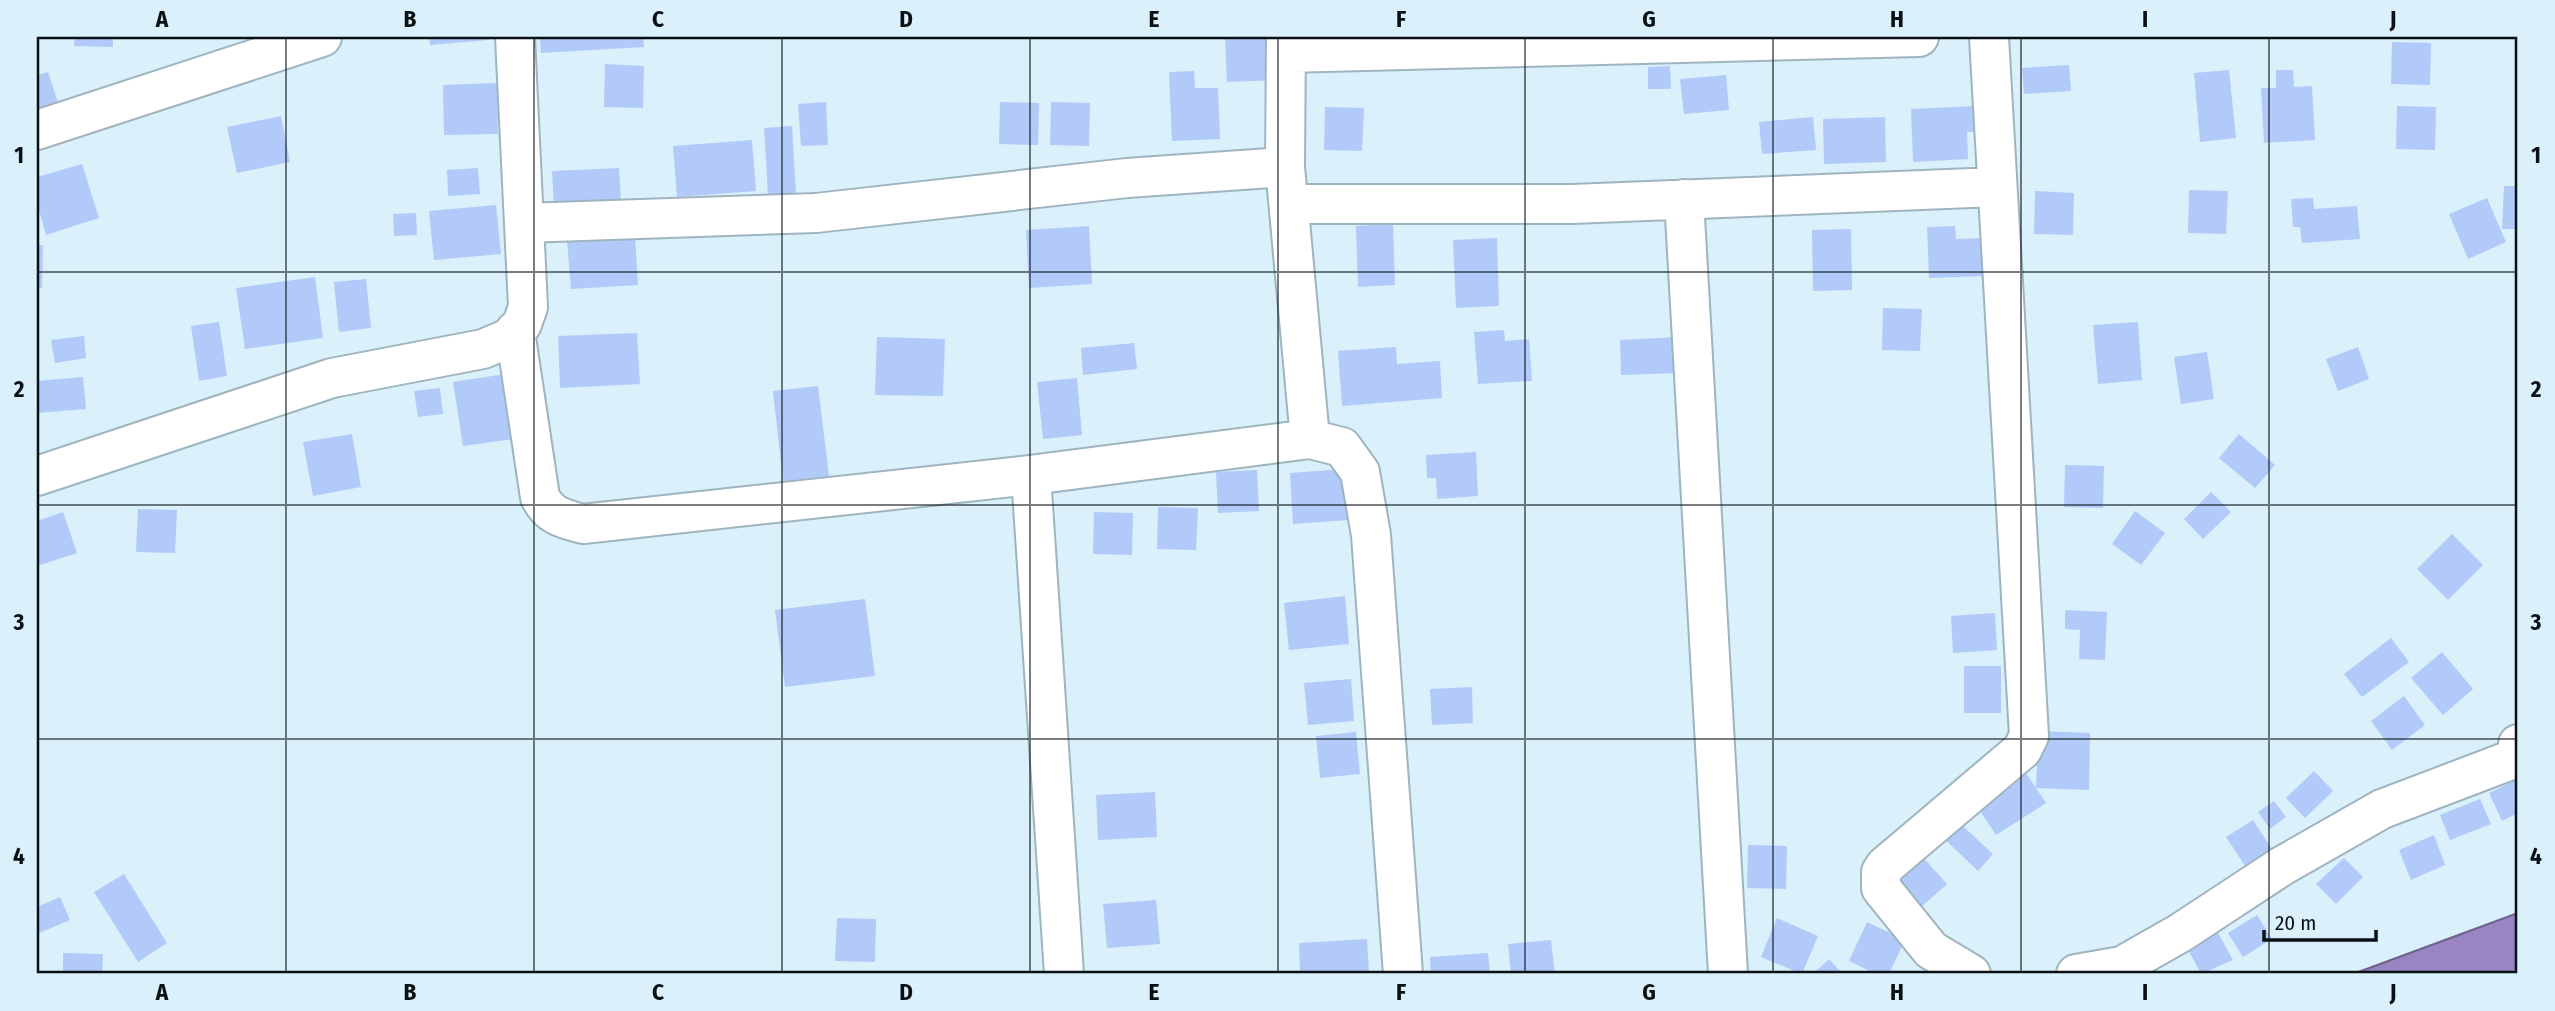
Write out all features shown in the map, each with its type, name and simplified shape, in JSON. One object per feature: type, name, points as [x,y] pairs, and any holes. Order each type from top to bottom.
[{"type":"street","points":[[37,130],[322,37]]},
{"type":"street","points":[[37,476],[332,378],[483,349],[509,338],[522,324],[528,307],[514,37]]},
{"type":"street","points":[[1310,439],[1287,185],[1286,45],[1919,37]]},
{"type":"street","points":[[1971,974],[1931,950],[1881,888],[1880,880],[1885,866],[2022,750],[2028,736],[1989,37]]},
{"type":"street","points":[[524,223],[816,213],[1127,178],[1287,185],[1572,204],[1997,187]]},
{"type":"street","points":[[1684,199],[1728,974]]},
{"type":"street","points":[[515,331],[540,497],[545,508],[559,518],[583,524],[1031,475],[1310,439],[1342,447],[1360,472],[1371,535],[1403,974]]},
{"type":"street","points":[[1031,475],[1064,974]]},
{"type":"street","points":[[2076,974],[2122,966],[2180,933],[2282,866],[2382,809],[2511,760],[2517,753],[2518,744]]},
{"type":"shaded area","points":[[2518,913],[2518,974],[2353,974]]},
{"type":"building","points":[[75,37],[113,37],[113,47],[74,46]]},
{"type":"building","points":[[429,37],[489,37],[489,40],[430,45]]},
{"type":"building","points":[[540,37],[643,37],[644,47],[541,53]]},
{"type":"building","points":[[1225,37],[1275,37],[1276,80],[1227,82]]},
{"type":"building","points":[[2392,42],[2431,43],[2430,85],[2391,84]]},
{"type":"building","points":[[605,64],[644,66],[643,108],[604,107]]},
{"type":"building","points":[[2069,65],[2071,91],[2024,94],[2022,68]]},
{"type":"building","points":[[1670,66],[1671,89],[1648,89],[1648,67]]},
{"type":"building","points":[[2229,70],[2236,138],[2200,142],[2194,73]]},
{"type":"building","points":[[2276,70],[2293,70],[2294,87],[2312,86],[2315,140],[2264,143],[2261,88],[2276,88]]},
{"type":"building","points":[[1194,71],[1195,88],[1218,88],[1220,139],[1172,141],[1169,72]]},
{"type":"building","points":[[48,72],[59,106],[37,112],[37,75]]},
{"type":"building","points":[[1726,75],[1729,110],[1684,114],[1680,79]]},
{"type":"building","points":[[497,83],[498,134],[444,135],[443,85]]},
{"type":"building","points":[[826,102],[828,145],[801,146],[798,104]]},
{"type":"building","points":[[1000,102],[1039,103],[1038,145],[999,144]]},
{"type":"building","points":[[1051,102],[1090,103],[1089,146],[1050,145]]},
{"type":"building","points":[[1975,106],[1976,132],[1967,132],[1968,159],[1913,162],[1911,109]]},
{"type":"building","points":[[2397,106],[2436,107],[2435,150],[2396,149]]},
{"type":"building","points":[[1325,107],[1364,108],[1362,151],[1324,150]]},
{"type":"building","points":[[281,116],[290,162],[237,173],[227,127]]},
{"type":"building","points":[[1813,117],[1816,150],[1762,154],[1759,122]]},
{"type":"building","points":[[1885,117],[1886,162],[1824,164],[1823,119]]},
{"type":"building","points":[[792,126],[796,194],[768,195],[764,128]]},
{"type":"building","points":[[752,140],[756,191],[677,197],[673,146]]},
{"type":"building","points":[[82,164],[99,218],[46,235],[37,203],[37,177]]},
{"type":"building","points":[[478,168],[480,194],[448,196],[447,170]]},
{"type":"building","points":[[619,168],[621,203],[554,206],[552,171]]},
{"type":"building","points":[[2504,186],[2518,186],[2518,229],[2502,229]]},
{"type":"building","points":[[2189,190],[2228,191],[2226,234],[2188,233]]},
{"type":"building","points":[[2035,191],[2074,193],[2073,235],[2034,234]]},
{"type":"building","points":[[2313,198],[2314,209],[2357,206],[2360,239],[2302,243],[2300,227],[2293,227],[2291,199]]},
{"type":"building","points":[[2487,198],[2506,242],[2468,259],[2449,214]]},
{"type":"building","points":[[496,205],[501,254],[434,260],[429,211]]},
{"type":"building","points":[[416,213],[417,235],[394,236],[393,214]]},
{"type":"building","points":[[1393,224],[1395,285],[1358,287],[1356,226]]},
{"type":"building","points":[[1089,226],[1092,284],[1029,288],[1026,230]]},
{"type":"building","points":[[1955,226],[1956,239],[1984,238],[1986,276],[1929,278],[1927,227]]},
{"type":"building","points":[[1851,229],[1852,290],[1813,291],[1812,230]]},
{"type":"building","points":[[635,236],[638,285],[571,289],[567,240]]},
{"type":"building","points":[[1497,238],[1499,306],[1456,308],[1453,240]]},
{"type":"building","points":[[37,245],[43,245],[42,288],[37,288]]},
{"type":"building","points":[[315,277],[323,338],[245,349],[236,288]]},
{"type":"building","points":[[366,279],[371,328],[339,332],[334,282]]},
{"type":"building","points":[[1883,308],[1922,309],[1920,351],[1882,350]]},
{"type":"building","points":[[219,322],[227,376],[199,381],[191,326]]},
{"type":"building","points":[[2138,322],[2142,380],[2098,384],[2093,325]]},
{"type":"building","points":[[1504,330],[1505,341],[1529,339],[1532,381],[1478,384],[1474,332]]},
{"type":"building","points":[[637,333],[640,384],[560,388],[558,336]]},
{"type":"building","points":[[84,336],[86,358],[55,363],[51,340]]},
{"type":"building","points":[[877,337],[945,339],[943,396],[875,395]]},
{"type":"building","points":[[1678,337],[1679,373],[1621,375],[1620,340]]},
{"type":"building","points":[[1134,343],[1137,369],[1083,375],[1081,348]]},
{"type":"building","points":[[1396,347],[1397,364],[1440,361],[1442,398],[1342,406],[1338,351]]},
{"type":"building","points":[[2358,347],[2369,379],[2338,391],[2326,359]]},
{"type":"building","points":[[2207,352],[2214,399],[2181,404],[2174,357]]},
{"type":"building","points":[[511,373],[520,438],[463,446],[453,382]]},
{"type":"building","points":[[83,377],[86,409],[37,413],[37,381]]},
{"type":"building","points":[[1077,378],[1082,435],[1043,439],[1037,382]]},
{"type":"building","points":[[818,386],[829,476],[783,481],[773,391]]},
{"type":"building","points":[[440,388],[443,414],[418,417],[414,391]]},
{"type":"building","points":[[352,434],[361,487],[313,496],[303,442]]},
{"type":"building","points":[[2239,434],[2275,465],[2255,488],[2219,458]]},
{"type":"building","points":[[1476,452],[1478,496],[1437,499],[1436,478],[1427,478],[1426,455]]},
{"type":"building","points":[[2065,465],[2104,466],[2103,508],[2064,507]]},
{"type":"building","points":[[1344,469],[1348,520],[1293,524],[1290,473]]},
{"type":"building","points":[[1257,470],[1259,511],[1218,513],[1216,472]]},
{"type":"building","points":[[2211,492],[2231,512],[2203,539],[2184,519]]},
{"type":"building","points":[[1158,507],[1198,508],[1196,550],[1157,549]]},
{"type":"building","points":[[138,509],[177,510],[175,553],[136,552]]},
{"type":"building","points":[[2135,511],[2165,533],[2141,565],[2112,544]]},
{"type":"building","points":[[63,512],[77,553],[37,566],[37,521]]},
{"type":"building","points":[[1094,512],[1133,513],[1132,555],[1093,554]]},
{"type":"building","points":[[2452,534],[2483,565],[2448,600],[2417,569]]},
{"type":"building","points":[[1345,596],[1349,644],[1289,650],[1284,603]]},
{"type":"building","points":[[865,599],[875,676],[785,687],[775,610]]},
{"type":"building","points":[[2065,610],[2107,612],[2105,660],[2079,659],[2080,630],[2065,629]]},
{"type":"building","points":[[1995,613],[1997,650],[1953,653],[1951,616]]},
{"type":"building","points":[[2391,638],[2409,662],[2362,697],[2344,674]]},
{"type":"building","points":[[2442,652],[2473,689],[2443,715],[2411,678]]},
{"type":"building","points":[[1964,666],[2001,666],[2001,713],[1964,713]]},
{"type":"building","points":[[1351,679],[1354,721],[1308,725],[1304,683]]},
{"type":"building","points":[[1472,687],[1473,723],[1432,725],[1430,689]]},
{"type":"building","points":[[2404,696],[2425,725],[2392,750],[2371,721]]},
{"type":"building","points":[[2038,731],[2090,733],[2089,790],[2036,788]]},
{"type":"building","points":[[1356,732],[1360,774],[1320,778],[1316,736]]},
{"type":"building","points":[[2022,767],[2046,803],[1996,835],[1972,799]]},
{"type":"building","points":[[2314,771],[2333,791],[2305,818],[2286,798]]},
{"type":"building","points":[[2518,779],[2518,813],[2502,821],[2489,793]]},
{"type":"building","points":[[1155,792],[1157,837],[1098,840],[1096,795]]},
{"type":"building","points":[[2480,799],[2491,824],[2450,840],[2440,815]]},
{"type":"building","points":[[2274,801],[2286,817],[2270,829],[2258,812]]},
{"type":"building","points":[[1952,816],[1993,854],[1978,871],[1937,832]]},
{"type":"building","points":[[2253,820],[2275,854],[2249,872],[2226,837]]},
{"type":"building","points":[[2434,835],[2445,865],[2411,880],[2399,850]]},
{"type":"building","points":[[1748,845],[1787,846],[1786,889],[1747,888]]},
{"type":"building","points":[[1920,854],[1947,884],[1920,908],[1893,879]]},
{"type":"building","points":[[2344,858],[2363,877],[2336,904],[2316,884]]},
{"type":"building","points":[[124,874],[167,943],[138,962],[94,892]]},
{"type":"building","points":[[60,897],[70,920],[37,934],[37,907]]},
{"type":"building","points":[[1156,900],[1160,944],[1107,948],[1103,904]]},
{"type":"building","points":[[2257,915],[2272,939],[2243,957],[2228,933]]},
{"type":"building","points":[[837,918],[876,919],[875,962],[835,961]]},
{"type":"building","points":[[1777,918],[1818,936],[1802,974],[1761,957]]},
{"type":"building","points":[[1867,922],[1905,940],[1889,974],[1876,974],[1849,961]]},
{"type":"building","points":[[2218,933],[2233,960],[2201,974],[2188,949]]},
{"type":"building","points":[[1367,939],[1369,974],[1300,974],[1299,943]]},
{"type":"building","points":[[1551,940],[1555,974],[1511,974],[1508,944]]},
{"type":"building","points":[[63,953],[103,954],[102,974],[63,974]]},
{"type":"building","points":[[1488,953],[1490,974],[1431,974],[1430,957]]},
{"type":"building","points":[[1829,959],[1843,974],[1813,974]]}]
